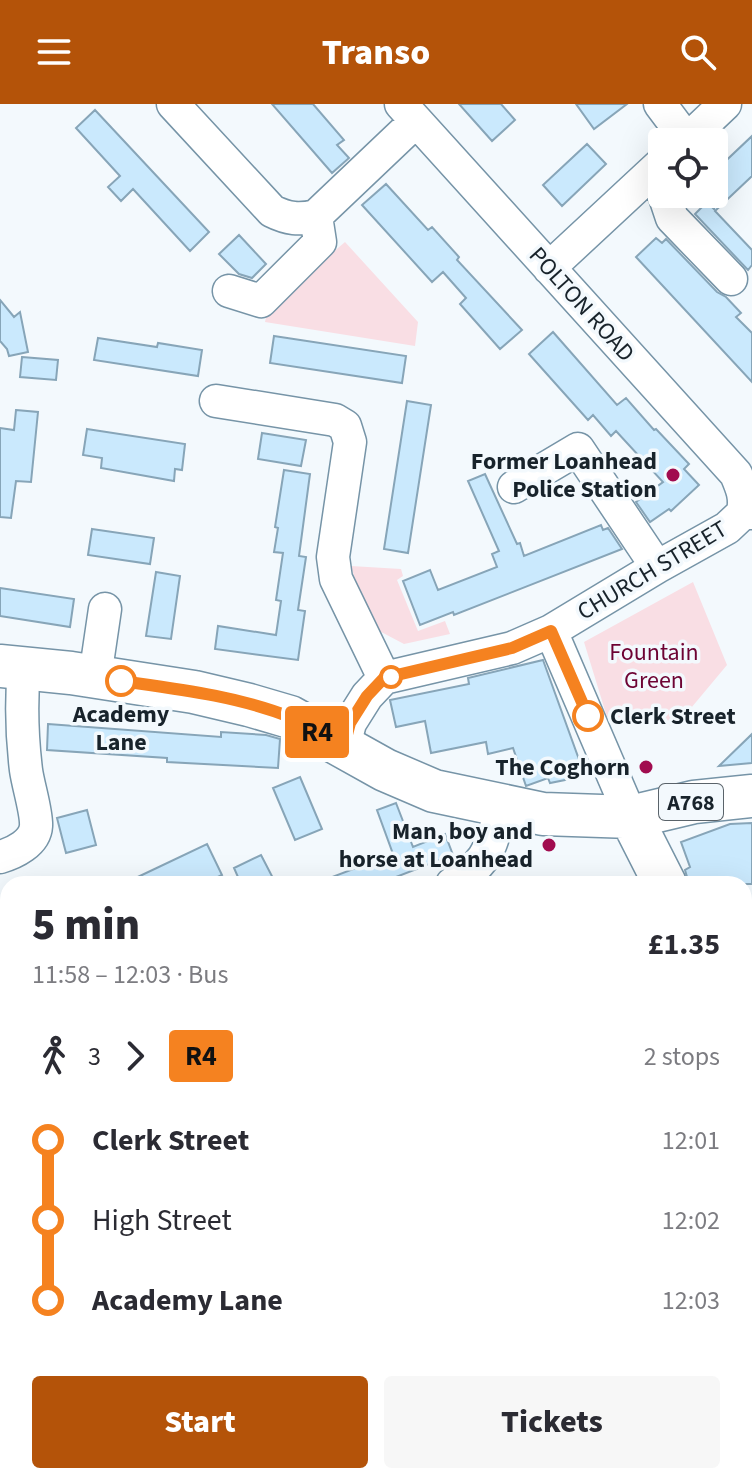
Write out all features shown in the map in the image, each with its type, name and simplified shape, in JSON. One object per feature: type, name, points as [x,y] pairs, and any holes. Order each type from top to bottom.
[{"type":"main road","name":"A768","points":[[12,667],[194,692],[249,705],[290,717],[385,770],[434,791],[543,814],[631,817],[694,802],[752,796]]},
{"type":"main road","points":[[631,817],[661,876]]},
{"type":"street","points":[[173,104],[272,211],[301,220],[316,216],[408,112]]},
{"type":"street","points":[[660,104],[677,128]]},
{"type":"street","points":[[700,128],[725,104]]},
{"type":"street","name":"POLTON ROAD","points":[[408,112],[736,474],[744,491],[747,513]]},
{"type":"street","points":[[549,268],[648,190]]},
{"type":"street","points":[[668,208],[672,218],[731,279]]},
{"type":"street","points":[[229,291],[261,301],[320,242],[316,216]]},
{"type":"street","points":[[216,401],[335,420],[345,426],[350,442],[334,568],[336,579],[384,678],[367,696],[350,723],[344,746]]},
{"type":"street","points":[[514,487],[578,449],[657,567]]},
{"type":"street","name":"CHURCH STREET","points":[[384,678],[512,648],[551,631],[727,528],[747,513]]},
{"type":"street","points":[[95,677],[105,609]]},
{"type":"street","points":[[551,631],[631,817]]},
{"type":"street","points":[[0,857],[29,842],[36,827],[26,769],[22,690],[12,667]]},
{"type":"street","points":[[465,876],[489,853],[503,806]]},
{"type":"green space","points":[[345,242],[418,322],[415,346],[265,322],[268,308]]},
{"type":"green space","points":[[351,566],[401,569],[403,576],[397,580],[418,631],[445,621],[450,634],[404,644],[368,625]]},
{"type":"green space","name":"Fountain Green","points":[[693,582],[727,665],[676,726],[607,717],[584,642]]},
{"type":"building","points":[[272,104],[313,104],[344,140],[337,145],[349,158],[332,173]]},
{"type":"building","points":[[459,104],[501,104],[515,120],[492,141]]},
{"type":"building","points":[[576,104],[627,104],[594,129]]},
{"type":"building","points":[[95,110],[209,232],[190,251],[133,189],[121,201],[108,187],[120,176],[76,128]]},
{"type":"building","points":[[752,136],[752,176],[728,199],[728,159]]},
{"type":"building","points":[[587,144],[606,164],[562,206],[543,185]]},
{"type":"building","points":[[386,184],[428,230],[432,227],[459,257],[457,260],[522,330],[500,349],[460,304],[466,298],[443,272],[432,282],[362,205]]},
{"type":"building","points":[[701,208],[718,208],[715,211],[752,250],[752,265],[748,270],[695,214]]},
{"type":"building","points":[[239,235],[266,264],[252,278],[239,274],[219,254]]},
{"type":"building","points":[[656,238],[662,243],[666,239],[741,313],[736,317],[752,333],[752,382],[636,257]]},
{"type":"building","points":[[0,300],[14,317],[20,312],[28,352],[9,356],[0,341]]},
{"type":"building","points":[[553,332],[617,405],[626,398],[689,464],[684,469],[699,485],[671,511],[669,509],[650,522],[636,502],[663,482],[616,431],[611,436],[593,415],[588,420],[529,354]]},
{"type":"building","points":[[274,336],[406,356],[402,383],[270,363]]},
{"type":"building","points":[[98,338],[202,350],[198,376],[94,360]]},
{"type":"building","points":[[22,357],[58,360],[56,380],[20,377]]},
{"type":"building","points":[[407,401],[431,405],[408,553],[384,549]]},
{"type":"building","points":[[16,410],[38,412],[31,482],[16,481],[11,518],[0,517],[0,428],[14,430]]},
{"type":"building","points":[[87,429],[185,444],[182,470],[175,469],[174,481],[101,468],[102,458],[83,455]]},
{"type":"building","points":[[262,433],[306,440],[301,466],[258,459]]},
{"type":"building","points":[[284,470],[310,474],[299,556],[306,557],[298,610],[305,611],[298,660],[215,649],[218,626],[276,635],[281,601],[276,600],[283,553],[274,552],[278,528],[275,527]]},
{"type":"building","points":[[485,474],[524,556],[601,525],[603,530],[608,528],[622,549],[454,615],[453,612],[420,625],[403,581],[430,570],[438,590],[497,567],[492,554],[499,551],[468,481]]},
{"type":"building","points":[[92,529],[154,538],[150,564],[88,555]]},
{"type":"building","points":[[156,572],[180,576],[171,639],[146,636]]},
{"type":"building","points":[[0,588],[74,599],[70,627],[0,616]]},
{"type":"building","points":[[543,660],[585,776],[550,783],[548,778],[526,786],[513,748],[488,754],[486,742],[431,753],[425,721],[396,727],[390,700],[469,684],[468,678]]},
{"type":"building","points":[[48,724],[221,737],[221,732],[266,735],[280,739],[278,768],[167,762],[167,758],[47,750]]},
{"type":"building","points":[[752,734],[752,763],[719,766]]},
{"type":"building","points":[[300,777],[322,829],[295,840],[273,788]]},
{"type":"building","points":[[396,803],[413,847],[445,834],[453,855],[399,876],[335,876],[393,854],[377,810]]},
{"type":"building","points":[[87,810],[96,845],[66,853],[57,818]]},
{"type":"building","points":[[752,823],[752,876],[687,876],[685,870],[690,867],[681,842],[730,824]]},
{"type":"building","points":[[207,844],[222,875],[220,876],[140,876]]},
{"type":"building","points":[[261,855],[272,876],[238,876],[234,868]]},
{"type":"bus line","name":"R4","points":[[121,681],[194,692],[249,705],[290,717],[344,746],[350,723],[367,696],[384,678],[512,648],[551,631],[588,716]]},
{"type":"place","name":"Former Loanhead Police Station","points":[[673,475]]},
{"type":"place","name":"Academy Lane","points":[[121,681]]},
{"type":"place","name":"Clerk Street","points":[[588,716]]},
{"type":"place","name":"The Coghorn","points":[[646,767]]},
{"type":"place","name":"Man, boy and horse at Loanhead","points":[[549,845]]}]
